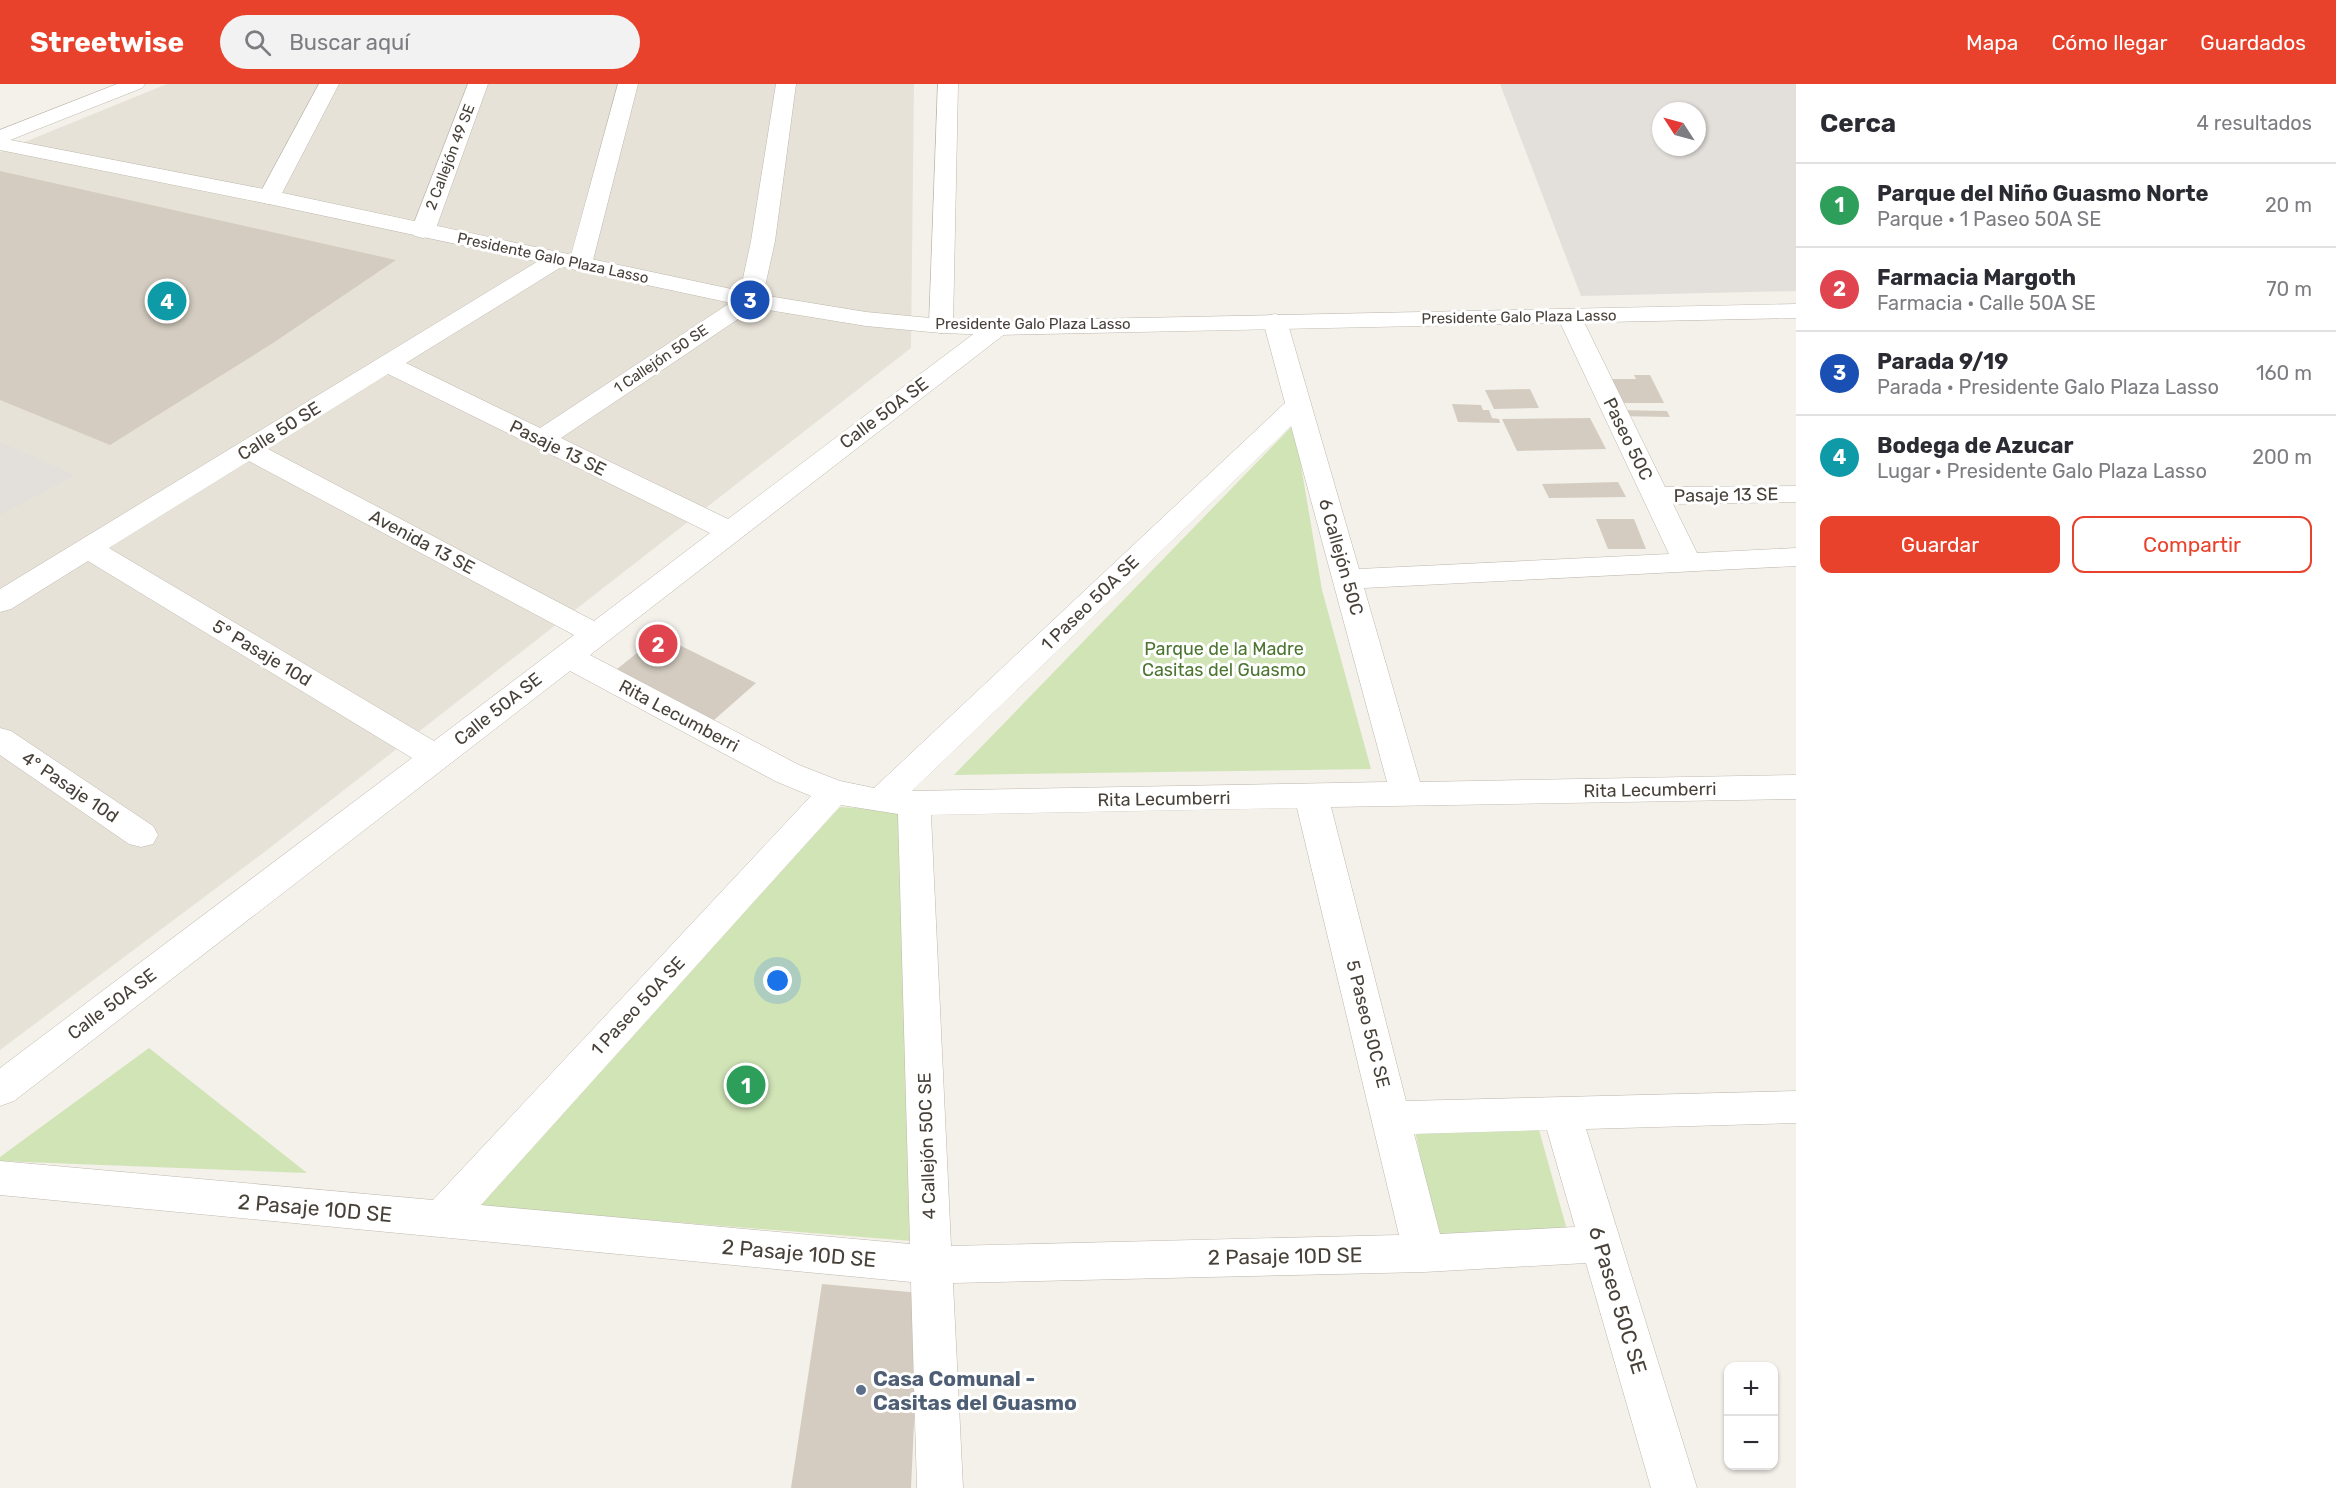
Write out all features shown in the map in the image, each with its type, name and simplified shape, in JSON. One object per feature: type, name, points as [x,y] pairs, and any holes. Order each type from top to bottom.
[{"type":"street","points":[[0,138],[135,84]]},
{"type":"street","points":[[269,197],[329,84]]},
{"type":"street","name":"2 Callejón 49 SE","points":[[423,231],[478,84]]},
{"type":"street","points":[[569,261],[628,84]]},
{"type":"street","points":[[750,300],[763,241],[786,84]]},
{"type":"street","points":[[941,326],[948,84]]},
{"type":"street","name":"Presidente Galo Plaza Lasso","points":[[0,144],[269,197],[750,300],[866,319],[941,326],[997,328],[1796,312]]},
{"type":"street","name":"Calle 50 SE","points":[[0,602],[387,364],[569,261]]},
{"type":"street","name":"1 Callejón 50 SE","points":[[540,440],[750,300]]},
{"type":"street","name":"Paseo 50C","points":[[1569,316],[1687,562]]},
{"type":"street","name":"6 Callejón 50C","points":[[1275,321],[1407,794]]},
{"type":"street","name":"Calle 50A SE","points":[[0,1090],[997,328]]},
{"type":"street","name":"Pasaje 13 SE","points":[[387,364],[729,531]]},
{"type":"street","name":"1 Paseo 50A SE","points":[[898,802],[1298,405]]},
{"type":"street","name":"Avenida 13 SE","points":[[249,450],[595,634]]},
{"type":"street","name":"Pasaje 13 SE","points":[[1655,496],[1793,500]]},
{"type":"street","name":"5° Pasaje 10d","points":[[88,548],[435,757]]},
{"type":"street","points":[[1347,579],[1796,557]]},
{"type":"street","name":"Rita Lecumberri","points":[[567,656],[787,773],[834,792],[898,802],[1796,788]]},
{"type":"street","name":"4° Pasaje 10d","points":[[0,739],[141,835]]},
{"type":"street","name":"1 Paseo 50A SE","points":[[441,1220],[834,792]]},
{"type":"street","name":"5 Paseo 50C SE","points":[[1311,796],[1424,1253]]},
{"type":"street","name":"4 Callejón 50C SE","points":[[898,802],[931,1265],[940,1488]]},
{"type":"street","points":[[1391,1118],[1796,1107]]},
{"type":"street","name":"6 Paseo 50C SE","points":[[1561,1112],[1674,1488]]},
{"type":"street","name":"2 Pasaje 10D SE","points":[[0,1178],[931,1265],[1424,1253],[1601,1244]]},
{"type":"shaded area","points":[[167,84],[914,84],[911,348],[267,850],[0,1050],[0,152]]},
{"type":"shaded area","points":[[1500,84],[1796,84],[1796,291],[1581,296]]},
{"type":"shaded area","points":[[0,442],[75,475],[0,515]]},
{"type":"green space","name":"Parque de la Madre Casitas del Guasmo","points":[[1294,424],[1322,590],[1371,769],[954,775]]},
{"type":"green space","points":[[840,807],[900,811],[912,1241],[474,1206]]},
{"type":"green space","points":[[149,1048],[307,1173],[0,1161],[0,1157]]},
{"type":"green space","points":[[1539,1130],[1569,1237],[1437,1240],[1415,1131]]},
{"type":"building","points":[[0,171],[396,260],[273,343],[110,445],[0,400]]},
{"type":"building","points":[[1634,375],[1650,375],[1664,403],[1616,403],[1606,379],[1636,379]]},
{"type":"building","points":[[1530,389],[1539,408],[1494,409],[1485,390]]},
{"type":"building","points":[[1452,404],[1481,405],[1483,410],[1489,410],[1492,418],[1499,419],[1500,423],[1458,422]]},
{"type":"building","points":[[1616,410],[1667,411],[1670,417],[1619,416]]},
{"type":"building","points":[[1590,418],[1606,449],[1517,451],[1502,419]]},
{"type":"building","points":[[1618,482],[1626,497],[1549,498],[1542,484]]},
{"type":"building","points":[[1596,519],[1634,519],[1646,549],[1608,549]]},
{"type":"building","points":[[659,635],[756,683],[714,720],[616,670]]},
{"type":"building","name":"Casa Comunal - Casitas del Guasmo","points":[[822,1284],[920,1293],[911,1488],[791,1488]]},
{"type":"place","name":"Parada 9/19","points":[[750,300]]},
{"type":"place","name":"Bodega de Azucar","points":[[167,301]]},
{"type":"place","name":"Farmacia Margoth","points":[[658,644]]},
{"type":"place","name":"Parque del Niño Guasmo Norte","points":[[746,1085]]},
{"type":"place","name":"Casa Comunal - Casitas del Guasmo","points":[[861,1390]]}]
